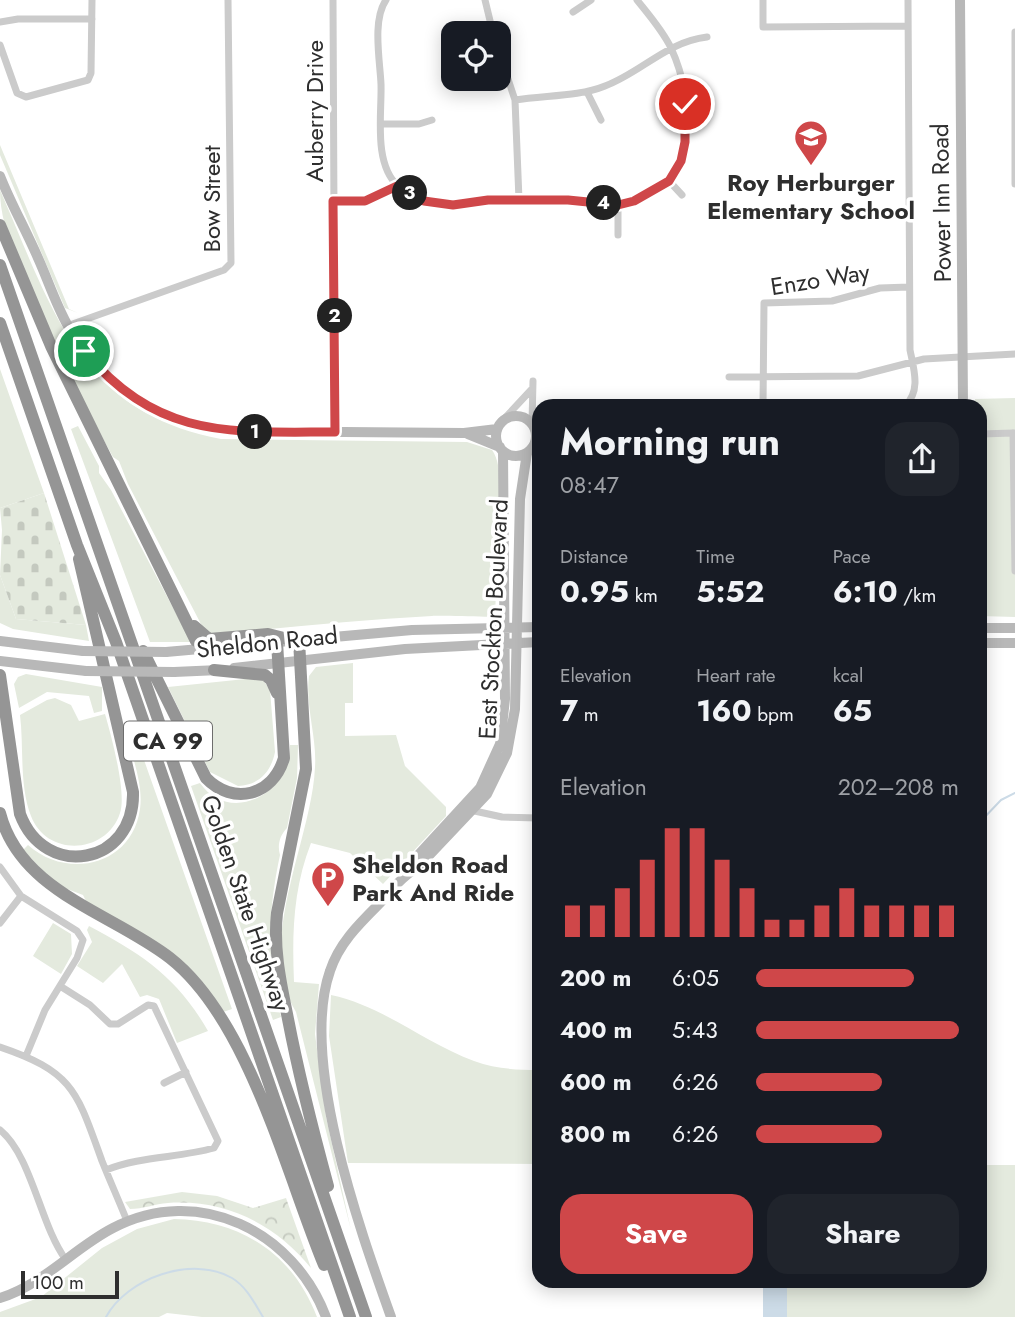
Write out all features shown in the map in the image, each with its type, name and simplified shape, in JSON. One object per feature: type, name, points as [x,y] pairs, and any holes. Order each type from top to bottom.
[{"type":"highway","points":[[0,225],[51,346],[197,641],[212,649]]},
{"type":"highway","name":"Golden State Highway","points":[[0,265],[366,1317]]},
{"type":"highway","name":"Golden State Highway","points":[[0,323],[77,545],[116,642],[348,1317]]},
{"type":"highway","points":[[0,675],[20,814],[28,833],[42,846],[62,855],[83,856],[104,850],[120,838],[127,828],[133,792],[81,578],[77,545]]},
{"type":"highway","points":[[118,599],[199,765],[212,785],[240,795],[250,794],[268,786],[281,769],[284,758],[277,642]]},
{"type":"highway","points":[[186,615],[209,639],[268,635],[295,640],[299,661],[306,769],[275,936],[280,978],[300,1079],[331,1198],[330,1218]]},
{"type":"highway","points":[[214,670],[265,675],[271,680],[282,706]]},
{"type":"highway","points":[[0,813],[19,853],[44,880],[172,959],[216,1008],[237,1043],[348,1317]]},
{"type":"street","points":[[0,45],[17,93],[26,97],[88,80],[92,0]]},
{"type":"street","name":"Bow Street","points":[[67,326],[225,270],[231,263],[228,0]]},
{"type":"street","name":"Auberry Drive","points":[[332,0],[335,432]]},
{"type":"street","points":[[386,0],[379,25],[381,148],[397,186],[424,201],[453,205],[488,200],[568,200],[618,205],[649,195],[669,181],[681,161],[685,142],[683,84],[671,47],[637,0]]},
{"type":"street","points":[[485,0],[490,21]]},
{"type":"street","points":[[573,12],[591,0]]},
{"type":"street","points":[[763,0],[764,27],[908,26]]},
{"type":"street","points":[[908,0],[909,287],[913,399]]},
{"type":"street","name":"Power Inn Road","points":[[960,0],[963,399]]},
{"type":"street","points":[[0,22],[18,19],[92,19]]},
{"type":"street","points":[[1015,32],[1015,184]]},
{"type":"street","points":[[515,100],[556,93],[587,92],[610,84],[671,47],[689,39],[707,37]]},
{"type":"street","points":[[511,88],[515,100],[519,201]]},
{"type":"street","points":[[587,92],[601,120]]},
{"type":"street","points":[[382,124],[419,124],[432,120]]},
{"type":"street","points":[[0,176],[67,326],[84,351],[110,379],[139,402],[181,422],[226,431],[464,433],[497,429],[532,385],[532,424],[516,415],[505,419]]},
{"type":"street","points":[[669,181],[682,195]]},
{"type":"street","points":[[333,201],[365,201],[397,186]]},
{"type":"street","points":[[618,205],[618,235]]},
{"type":"street","name":"Enzo Way","points":[[765,377],[764,303],[832,301],[880,288],[909,287]]},
{"type":"street","points":[[729,377],[858,376],[912,362],[1015,354]]},
{"type":"street","points":[[763,399],[765,377]]},
{"type":"street","points":[[497,429],[502,449]]},
{"type":"street","points":[[464,433],[517,456],[527,453],[532,444]]},
{"type":"street","points":[[987,433],[1014,433],[1015,571]]},
{"type":"street","name":"East Stockton Boulevard","points":[[391,1317],[343,1168],[329,1095],[321,1018],[326,984],[337,954],[359,923],[405,874],[418,867],[468,809],[488,775],[500,744],[505,708],[505,508],[502,449]]},
{"type":"street","name":"East Stockton Boulevard","points":[[468,809],[487,794],[507,753],[515,709],[521,475],[527,453]]},
{"type":"street","points":[[505,508],[513,515],[513,561],[518,577]]},
{"type":"street","name":"Sheldon Road","points":[[0,640],[83,650],[166,652],[412,630],[532,628]]},
{"type":"street","points":[[987,628],[1015,628]]},
{"type":"street","name":"Sheldon Road","points":[[0,661],[86,671],[174,672],[278,664],[405,649],[532,642]]},
{"type":"street","points":[[987,643],[1015,643]]},
{"type":"street","points":[[468,809],[502,817],[532,818]]},
{"type":"street","points":[[0,867],[21,896],[77,931],[83,940],[77,958],[45,1010],[26,1056]]},
{"type":"street","points":[[0,923],[21,896]]},
{"type":"street","points":[[60,986],[90,1005],[110,1024],[118,1024],[148,1005],[154,1006],[214,1132],[217,1145],[197,1153],[150,1157],[106,1170]]},
{"type":"street","points":[[0,1047],[26,1056],[56,1073],[73,1090],[87,1114],[127,1222]]},
{"type":"street","points":[[164,1083],[186,1073]]},
{"type":"street","points":[[0,1130],[17,1151],[56,1245],[66,1260]]},
{"type":"street","points":[[0,1298],[36,1281],[101,1235],[127,1222],[155,1214],[183,1211],[215,1214],[242,1223],[269,1239],[294,1261],[312,1284],[326,1317]]},
{"type":"green space","points":[[0,145],[69,309],[78,313],[65,308],[0,155]]},
{"type":"green space","points":[[0,190],[36,275],[76,349],[102,379],[133,405],[173,425],[221,439],[467,442],[492,450],[498,463],[500,490],[498,514],[491,534],[498,541],[495,616],[405,618],[212,635],[202,626],[128,484],[119,461],[113,457],[72,378],[12,245],[3,218]]},
{"type":"green space","points":[[0,369],[44,493],[0,508]]},
{"type":"green space","points":[[1015,398],[1015,617],[987,616],[987,399],[975,399]]},
{"type":"green space","points":[[78,426],[99,466],[99,473],[111,490],[191,642],[150,642],[71,429]]},
{"type":"green space","points":[[44,493],[86,625],[16,619],[0,575],[0,508]]},
{"type":"green space","points":[[0,575],[16,619],[86,625],[89,641],[13,629],[0,623]]},
{"type":"green space","points":[[353,663],[353,703],[345,703],[345,736],[396,735],[405,766],[446,807],[446,816],[383,884],[350,853],[311,843],[300,877],[293,946],[294,982],[319,984],[315,1034],[326,1117],[351,1230],[296,1012],[285,985],[281,955],[283,924],[312,796],[315,767],[309,676],[316,667]]},
{"type":"green space","points":[[26,674],[102,687],[102,711],[94,713],[89,696],[47,692],[19,708],[14,684],[18,677]]},
{"type":"green space","points":[[255,678],[263,680],[270,690],[275,752],[263,776],[252,783],[238,786],[210,772],[168,687]]},
{"type":"green space","points":[[55,698],[71,705],[79,721],[105,714],[120,778],[122,804],[113,827],[103,837],[77,846],[50,839],[39,830],[27,804],[23,779],[20,715]]},
{"type":"green space","points":[[138,743],[232,1009],[223,1012],[210,993],[86,901],[83,895],[62,887],[23,850],[28,845],[44,856],[78,864],[96,862],[125,844],[140,809],[139,785],[130,745]]},
{"type":"green space","points":[[290,745],[298,745],[297,778],[287,828],[280,840],[271,916],[271,956],[281,1017],[273,1020],[191,786],[200,783],[212,795],[226,802],[241,803],[256,798],[270,790],[280,778],[288,763]]},
{"type":"green space","points":[[53,923],[71,934],[72,954],[61,974],[33,956]]},
{"type":"green space","points":[[89,926],[142,957],[171,981],[208,1031],[177,1043],[159,999],[147,995],[140,997],[122,964],[103,983],[77,966],[92,942],[87,930]]},
{"type":"green space","points":[[331,995],[368,1007],[474,1061],[490,1066],[532,1070],[532,1164],[348,1163],[329,1036]]},
{"type":"green space","points":[[987,1165],[1015,1165],[1015,1317],[787,1317],[787,1288],[987,1288]]},
{"type":"green space","points":[[182,1192],[217,1196],[253,1208],[286,1198],[311,1268],[297,1252],[265,1227],[229,1210],[189,1203],[168,1203],[130,1209],[125,1202]]},
{"type":"green space","points":[[174,1219],[221,1226],[262,1245],[294,1275],[317,1317],[202,1317],[167,1313],[159,1317],[0,1317],[0,1312],[41,1297],[102,1248],[137,1229]]},
{"type":"water","points":[[763,1288],[787,1288],[787,1317],[763,1317]]},
{"type":"waterway","points":[[987,815],[1001,800],[1015,793]]},
{"type":"waterway","points":[[106,1317],[116,1303],[145,1281],[162,1274],[198,1269],[216,1271],[232,1278],[250,1296],[263,1317]]},
{"type":"place","name":"Roy Herburger Elementary School","points":[[811,167]]},
{"type":"place","name":"Sheldon Road Park And Ride","points":[[328,908]]},
{"type":"route","points":[[84,351],[122,390],[139,402],[181,422],[226,431],[335,432],[333,201],[365,201],[397,186],[424,201],[453,205],[488,200],[568,200],[618,205],[634,201],[649,195],[669,181],[681,161],[685,142],[685,104]]}]
